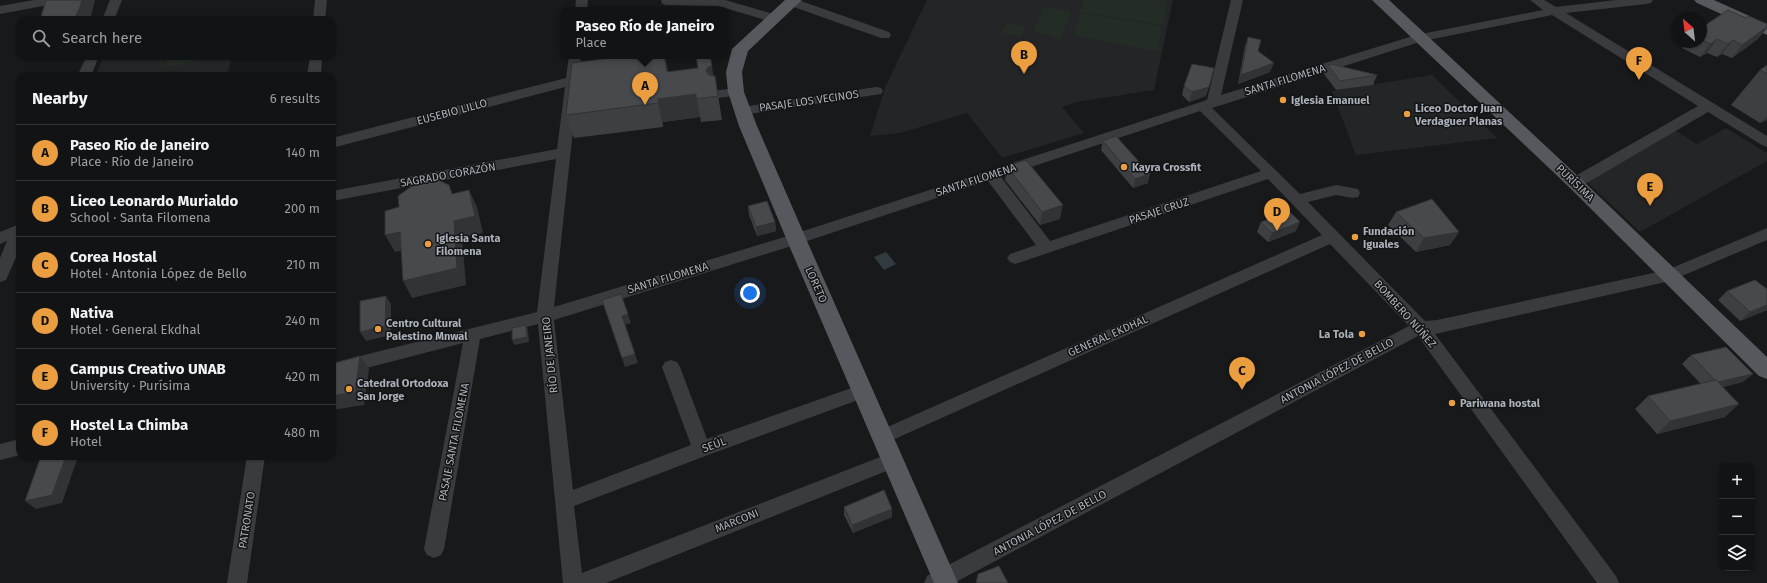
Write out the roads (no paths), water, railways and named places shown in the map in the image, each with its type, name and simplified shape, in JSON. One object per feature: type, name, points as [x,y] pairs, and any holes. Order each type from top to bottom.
[{"type":"main road","name":"PURÍSIMA","points":[[1380,0],[1575,183],[1767,370]]},
{"type":"main road","points":[[1702,0],[1767,30]]},
{"type":"main road","name":"LORETO","points":[[793,1],[740,49],[734,72],[736,92],[742,111],[796,239],[892,460],[941,582]]},
{"type":"street","points":[[0,10],[54,0]]},
{"type":"street","points":[[110,16],[116,0]]},
{"type":"street","points":[[319,16],[321,0]]},
{"type":"street","points":[[1207,105],[1237,0]]},
{"type":"street","points":[[1536,0],[1767,142]]},
{"type":"street","name":"SANTA FILOMENA","points":[[336,369],[545,316],[796,239],[1207,105],[1420,38],[1554,11],[1647,0]]},
{"type":"street","points":[[793,1],[885,35]]},
{"type":"street","points":[[666,2],[719,2],[773,18]]},
{"type":"street","name":"RÍO DE JANEIRO","points":[[573,583],[545,316],[575,59]]},
{"type":"street","points":[[86,72],[90,60]]},
{"type":"street","points":[[314,72],[316,60]]},
{"type":"street","name":"EUSEBIO LILLO","points":[[336,143],[572,81]]},
{"type":"street","name":"PASAJE LOS VECINOS","points":[[742,111],[876,91]]},
{"type":"street","points":[[718,94],[736,92]]},
{"type":"street","name":"BOMBERO NÚÑEZ","points":[[1207,105],[1271,174],[1298,200],[1421,328],[1609,583]]},
{"type":"street","points":[[1575,183],[1708,106]]},
{"type":"street","name":"SAGRADO CORAZÓN","points":[[336,195],[564,153]]},
{"type":"street","name":"PASAJE CRUZ","points":[[1015,258],[1271,174]]},
{"type":"street","points":[[991,175],[1047,248]]},
{"type":"street","points":[[1298,200],[1336,190],[1354,193]]},
{"type":"street","points":[[0,238],[16,232]]},
{"type":"street","name":"ANTONIA LÓPEZ DE BELLO","points":[[941,582],[1407,334],[1421,328],[1437,327],[1670,276],[1767,234]]},
{"type":"street","name":"GENERAL EKDHAL","points":[[882,437],[1333,236]]},
{"type":"street","points":[[0,276],[16,240]]},
{"type":"street","name":"PASAJE SANTA FILOMENA","points":[[434,549],[473,334]]},
{"type":"street","points":[[672,367],[702,449]]},
{"type":"street","name":"SEÚL","points":[[565,501],[702,449],[863,391]]},
{"type":"street","points":[[0,452],[16,448]]},
{"type":"street","name":"PATRONATO","points":[[237,583],[255,460]]},
{"type":"street","name":"MARCONI","points":[[582,583],[892,460]]},
{"type":"place","name":"Liceo Leonardo Murialdo","points":[[1024,74]]},
{"type":"place","name":"Hostel La Chimba","points":[[1639,80]]},
{"type":"place","name":"Iglesia Emanuel","points":[[1283,100]]},
{"type":"place","name":"Paseo Río de Janeiro","points":[[645,105]]},
{"type":"place","name":"Liceo Doctor Juan Verdaguer Planas","points":[[1407,114]]},
{"type":"place","name":"Kayra Crossfit","points":[[1124,167]]},
{"type":"place","name":"Campus Creativo UNAB","points":[[1650,206]]},
{"type":"place","name":"Nativa","points":[[1277,231]]},
{"type":"place","name":"Fundación Iguales","points":[[1355,237]]},
{"type":"place","name":"Iglesia Santa Filomena","points":[[428,244]]},
{"type":"place","name":"Centro Cultural Palestino Mnwal","points":[[378,329]]},
{"type":"place","name":"La Tola","points":[[1362,334]]},
{"type":"place","name":"Catedral Ortodoxa San Jorge","points":[[349,389]]},
{"type":"place","name":"Corea Hostal","points":[[1242,390]]},
{"type":"place","name":"Pariwana hostal","points":[[1452,403]]}]
